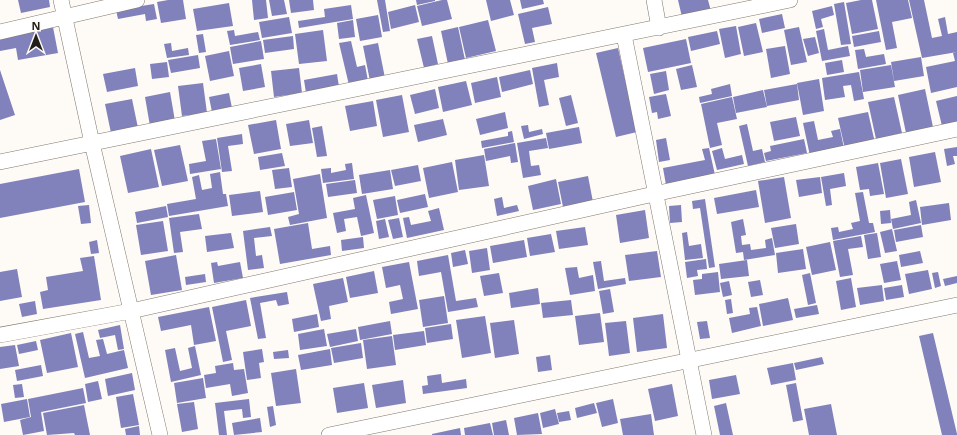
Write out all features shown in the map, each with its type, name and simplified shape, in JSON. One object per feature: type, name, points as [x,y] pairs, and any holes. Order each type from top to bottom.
[{"type":"street","points":[[61,0],[92,143],[160,435]]},
{"type":"street","points":[[0,32],[137,0]]},
{"type":"street","points":[[654,0],[659,28]]},
{"type":"street","points":[[0,162],[790,0]]},
{"type":"street","points":[[624,35],[654,194],[704,435]]},
{"type":"street","points":[[0,334],[131,311],[654,194],[957,129]]},
{"type":"street","points":[[329,435],[957,305]]},
{"type":"building","points":[[18,0],[49,0],[50,7],[21,13]]},
{"type":"building","points":[[183,0],[186,19],[161,23],[157,2]]},
{"type":"building","points":[[252,0],[266,0],[268,18],[254,20]]},
{"type":"building","points":[[269,0],[284,0],[287,14],[272,16]]},
{"type":"building","points":[[289,0],[313,0],[314,10],[291,13]]},
{"type":"building","points":[[377,0],[385,0],[390,31],[383,32]]},
{"type":"building","points":[[416,0],[435,0],[435,1],[417,5]]},
{"type":"building","points":[[447,0],[452,19],[422,26],[417,6]]},
{"type":"building","points":[[486,0],[510,0],[514,15],[491,21]]},
{"type":"building","points":[[520,0],[543,0],[544,4],[522,9]]},
{"type":"building","points":[[678,0],[708,0],[711,11],[682,17]]},
{"type":"building","points":[[861,0],[872,0],[878,29],[852,34],[846,3]]},
{"type":"building","points":[[876,0],[908,0],[912,18],[892,22],[897,48],[886,50]]},
{"type":"building","points":[[909,0],[924,0],[932,38],[942,36],[938,19],[945,17],[948,34],[957,32],[957,52],[922,58]]},
{"type":"building","points":[[844,2],[851,44],[841,45],[834,4]]},
{"type":"building","points":[[229,3],[233,26],[197,31],[193,9]]},
{"type":"building","points":[[154,4],[157,19],[146,21],[145,14],[118,19],[116,10]]},
{"type":"building","points":[[351,5],[353,19],[299,28],[298,21],[325,17],[324,9]]},
{"type":"building","points":[[415,5],[419,22],[391,29],[388,12]]},
{"type":"building","points":[[832,6],[834,15],[821,19],[823,27],[816,29],[812,11]]},
{"type":"building","points":[[548,7],[552,24],[532,28],[535,42],[525,44],[518,14]]},
{"type":"building","points":[[782,14],[785,28],[762,33],[759,19]]},
{"type":"building","points":[[378,15],[382,37],[360,41],[356,19]]},
{"type":"building","points":[[289,17],[292,33],[262,38],[259,22]]},
{"type":"building","points":[[353,20],[355,37],[339,39],[337,23]]},
{"type":"building","points":[[488,20],[496,51],[466,58],[459,27]]},
{"type":"building","points":[[756,23],[763,52],[744,56],[738,27]]},
{"type":"building","points":[[736,26],[741,54],[725,58],[719,29]]},
{"type":"building","points":[[53,27],[58,53],[18,60],[16,48],[0,51],[0,37]]},
{"type":"building","points":[[458,27],[465,60],[448,64],[441,31]]},
{"type":"building","points":[[799,27],[807,62],[791,65],[784,30]]},
{"type":"building","points":[[824,29],[828,50],[848,46],[850,56],[822,61],[816,31]]},
{"type":"building","points":[[234,30],[235,36],[258,32],[260,40],[230,45],[227,31]]},
{"type":"building","points":[[323,30],[327,61],[299,64],[295,34]]},
{"type":"building","points":[[717,31],[720,44],[691,51],[688,37]]},
{"type":"building","points":[[879,31],[881,42],[854,47],[852,36]]},
{"type":"building","points":[[203,34],[206,52],[199,53],[196,35]]},
{"type":"building","points":[[293,36],[294,49],[265,53],[263,40]]},
{"type":"building","points":[[432,36],[438,64],[424,68],[417,39]]},
{"type":"building","points":[[815,37],[819,53],[808,56],[803,39]]},
{"type":"building","points":[[686,39],[691,63],[648,72],[643,48]]},
{"type":"building","points":[[261,41],[264,59],[233,64],[230,47]]},
{"type":"building","points":[[351,41],[357,67],[365,65],[368,81],[349,85],[339,43]]},
{"type":"building","points":[[171,43],[172,51],[188,48],[189,55],[167,58],[164,44]]},
{"type":"building","points":[[378,43],[385,78],[370,81],[363,46]]},
{"type":"building","points":[[785,46],[790,74],[771,78],[766,49]]},
{"type":"building","points":[[618,48],[637,132],[616,137],[596,53]]},
{"type":"building","points":[[864,49],[866,57],[884,54],[886,64],[858,69],[855,50]]},
{"type":"building","points":[[229,51],[234,76],[210,81],[205,56]]},
{"type":"building","points":[[957,52],[957,87],[931,93],[926,67],[955,61],[953,53]]},
{"type":"building","points":[[198,55],[200,68],[171,73],[168,60]]},
{"type":"building","points":[[921,57],[924,76],[894,81],[891,62]]},
{"type":"building","points":[[842,60],[844,72],[827,75],[825,63]]},
{"type":"building","points":[[167,62],[169,77],[152,79],[150,64]]},
{"type":"building","points":[[557,63],[559,77],[544,80],[549,105],[539,107],[532,68]]},
{"type":"building","points":[[261,64],[265,87],[243,91],[239,68]]},
{"type":"building","points":[[692,65],[697,87],[681,90],[676,69]]},
{"type":"building","points":[[891,65],[895,87],[863,92],[860,70]]},
{"type":"building","points":[[135,68],[138,86],[107,92],[103,74]]},
{"type":"building","points":[[299,68],[302,93],[274,97],[271,71]]},
{"type":"building","points":[[0,70],[15,115],[0,120]]},
{"type":"building","points":[[530,70],[533,84],[502,92],[499,77]]},
{"type":"building","points":[[666,71],[669,90],[654,94],[650,74]]},
{"type":"building","points":[[859,72],[864,99],[854,101],[851,85],[843,86],[845,97],[825,100],[822,78]]},
{"type":"building","points":[[337,74],[339,87],[306,93],[304,80]]},
{"type":"building","points":[[497,77],[501,97],[475,103],[471,83]]},
{"type":"building","points":[[819,79],[824,111],[803,115],[797,83]]},
{"type":"building","points":[[466,81],[472,105],[443,112],[438,87]]},
{"type":"building","points":[[203,83],[207,113],[182,116],[178,86]]},
{"type":"building","points":[[730,84],[732,96],[700,103],[699,97],[712,94],[711,89]]},
{"type":"building","points":[[797,84],[799,100],[767,106],[764,90]]},
{"type":"building","points":[[435,89],[439,108],[415,114],[410,95]]},
{"type":"building","points":[[925,89],[933,127],[906,133],[898,95]]},
{"type":"building","points":[[763,90],[767,107],[736,113],[733,97]]},
{"type":"building","points":[[170,92],[175,121],[150,126],[145,97]]},
{"type":"building","points":[[229,93],[233,113],[213,117],[209,97]]},
{"type":"building","points":[[666,94],[671,116],[658,119],[657,112],[652,113],[649,97]]},
{"type":"building","points":[[402,95],[409,132],[383,137],[376,100]]},
{"type":"building","points":[[571,95],[578,123],[566,126],[559,98]]},
{"type":"building","points":[[957,96],[957,122],[942,126],[936,101]]},
{"type":"building","points":[[732,97],[737,119],[717,123],[722,145],[710,148],[701,104]]},
{"type":"building","points":[[894,97],[902,133],[876,139],[868,102]]},
{"type":"building","points":[[132,99],[138,128],[111,133],[105,104]]},
{"type":"building","points":[[373,101],[377,126],[350,131],[345,106]]},
{"type":"building","points":[[505,112],[508,128],[480,135],[476,119]]},
{"type":"building","points":[[868,112],[875,143],[845,149],[838,118]]},
{"type":"building","points":[[796,117],[800,136],[774,141],[770,122]]},
{"type":"building","points":[[443,119],[447,135],[418,142],[414,125]]},
{"type":"building","points":[[276,120],[281,149],[254,154],[248,125]]},
{"type":"building","points":[[309,120],[313,143],[290,146],[286,124]]},
{"type":"building","points":[[814,121],[818,140],[833,137],[831,131],[840,129],[844,148],[810,156],[803,123]]},
{"type":"building","points":[[747,124],[753,151],[762,149],[765,162],[748,166],[739,126]]},
{"type":"building","points":[[528,125],[529,132],[542,129],[543,134],[524,139],[521,126]]},
{"type":"building","points":[[322,126],[327,156],[317,157],[312,128]]},
{"type":"building","points":[[579,127],[582,143],[549,149],[546,133]]},
{"type":"building","points":[[512,131],[514,142],[482,148],[481,141],[508,136],[508,132]]},
{"type":"building","points":[[242,134],[243,144],[228,146],[232,171],[222,172],[217,138]]},
{"type":"building","points":[[546,138],[548,148],[529,151],[531,166],[539,165],[541,175],[523,178],[517,143]]},
{"type":"building","points":[[666,138],[670,160],[659,162],[656,140]]},
{"type":"building","points":[[216,139],[221,169],[190,174],[189,164],[206,161],[202,141]]},
{"type":"building","points":[[804,139],[807,153],[766,161],[764,153],[771,151],[770,146]]},
{"type":"building","points":[[515,143],[518,162],[511,163],[510,156],[486,161],[484,149]]},
{"type":"building","points":[[180,145],[188,181],[162,186],[154,150]]},
{"type":"building","points":[[957,147],[957,156],[953,156],[955,164],[947,166],[944,149]]},
{"type":"building","points":[[709,148],[715,175],[666,185],[663,168],[705,160],[702,149]]},
{"type":"building","points":[[722,148],[725,159],[742,155],[744,164],[717,170],[712,151]]},
{"type":"building","points":[[151,149],[159,187],[128,193],[120,156]]},
{"type":"building","points":[[935,152],[941,182],[914,187],[909,157]]},
{"type":"building","points":[[282,153],[285,166],[260,170],[258,157]]},
{"type":"building","points":[[484,155],[489,186],[459,190],[455,160]]},
{"type":"building","points":[[901,159],[908,194],[886,198],[880,163]]},
{"type":"building","points":[[452,162],[458,192],[429,198],[423,168]]},
{"type":"building","points":[[352,163],[354,179],[323,183],[321,169],[331,168],[331,173],[346,170],[345,164]]},
{"type":"building","points":[[878,163],[884,194],[870,196],[869,189],[860,190],[856,167]]},
{"type":"building","points":[[418,165],[421,181],[395,186],[391,170]]},
{"type":"building","points":[[289,168],[292,187],[275,189],[272,170]]},
{"type":"building","points":[[79,169],[85,202],[0,218],[0,184]]},
{"type":"building","points":[[390,170],[393,189],[362,194],[359,175]]},
{"type":"building","points":[[220,172],[223,194],[226,194],[228,206],[169,216],[167,204],[196,199],[192,177],[199,175],[202,190],[212,188],[210,174]]},
{"type":"building","points":[[844,173],[846,186],[830,189],[832,205],[826,206],[821,177]]},
{"type":"building","points":[[320,174],[327,218],[290,225],[288,217],[299,214],[293,179]]},
{"type":"building","points":[[588,176],[593,202],[563,207],[558,182]]},
{"type":"building","points":[[784,177],[791,218],[765,223],[758,181]]},
{"type":"building","points":[[820,177],[822,193],[799,197],[796,180]]},
{"type":"building","points":[[556,179],[561,204],[533,210],[528,186]]},
{"type":"building","points":[[355,180],[357,193],[328,197],[326,184]]},
{"type":"building","points":[[756,190],[759,207],[717,214],[714,198]]},
{"type":"building","points":[[260,191],[263,212],[232,216],[229,195]]},
{"type":"building","points":[[294,192],[297,210],[268,215],[265,197]]},
{"type":"building","points":[[863,192],[869,223],[873,223],[875,232],[833,240],[831,228],[838,227],[839,232],[853,229],[851,223],[860,221],[855,193]]},
{"type":"building","points":[[425,194],[428,207],[400,213],[397,200]]},
{"type":"building","points":[[366,195],[374,233],[361,236],[357,217],[344,219],[346,231],[337,233],[333,213],[355,209],[353,198]]},
{"type":"building","points":[[395,196],[398,215],[377,219],[373,200]]},
{"type":"building","points":[[502,197],[504,208],[517,205],[519,211],[497,216],[494,199]]},
{"type":"building","points":[[705,199],[715,267],[709,268],[700,208],[693,209],[692,201]]},
{"type":"building","points":[[916,200],[921,223],[893,229],[891,219],[911,215],[909,202]]},
{"type":"building","points":[[949,203],[951,220],[922,225],[920,207]]},
{"type":"building","points":[[89,205],[91,223],[81,224],[78,206]]},
{"type":"building","points":[[681,205],[682,222],[670,223],[669,206]]},
{"type":"building","points":[[166,206],[168,217],[137,223],[135,212]]},
{"type":"building","points":[[439,208],[444,230],[407,238],[403,218],[409,217],[411,225],[431,221],[428,211]]},
{"type":"building","points":[[645,210],[649,238],[620,243],[616,215]]},
{"type":"building","points":[[890,210],[891,223],[881,224],[880,211]]},
{"type":"building","points":[[199,214],[202,229],[180,232],[183,252],[174,253],[169,218]]},
{"type":"building","points":[[399,218],[403,237],[393,239],[388,220]]},
{"type":"building","points":[[385,219],[389,237],[379,239],[376,221]]},
{"type":"building","points":[[743,219],[746,235],[741,236],[742,245],[750,244],[751,250],[766,248],[765,240],[772,238],[775,255],[744,260],[743,252],[736,253],[731,222]]},
{"type":"building","points":[[163,221],[168,251],[141,255],[136,225]]},
{"type":"building","points":[[308,223],[312,249],[330,246],[331,255],[280,264],[274,229]]},
{"type":"building","points":[[796,224],[799,244],[775,248],[771,228]]},
{"type":"building","points":[[921,225],[923,237],[896,242],[894,230]]},
{"type":"building","points":[[270,227],[272,236],[254,238],[256,256],[262,255],[264,268],[248,270],[243,231]]},
{"type":"building","points":[[585,227],[588,245],[559,249],[556,231]]},
{"type":"building","points":[[892,229],[897,251],[885,253],[880,232]]},
{"type":"building","points":[[687,232],[689,246],[701,244],[703,258],[685,260],[682,233]]},
{"type":"building","points":[[231,233],[234,248],[207,252],[205,236]]},
{"type":"building","points":[[877,233],[881,257],[868,259],[864,235]]},
{"type":"building","points":[[551,234],[555,252],[530,256],[527,238]]},
{"type":"building","points":[[861,236],[863,247],[848,249],[853,275],[840,277],[833,241]]},
{"type":"building","points":[[363,237],[364,248],[342,251],[341,240]]},
{"type":"building","points":[[97,240],[99,253],[91,254],[89,242]]},
{"type":"building","points":[[524,240],[527,257],[493,263],[490,246]]},
{"type":"building","points":[[830,242],[836,270],[812,275],[806,247]]},
{"type":"building","points":[[487,248],[490,270],[472,273],[469,251]]},
{"type":"building","points":[[803,249],[806,269],[778,273],[776,253]]},
{"type":"building","points":[[465,250],[468,264],[453,267],[451,253]]},
{"type":"building","points":[[657,251],[661,277],[629,281],[625,255]]},
{"type":"building","points":[[920,251],[923,263],[901,267],[899,255]]},
{"type":"building","points":[[176,255],[182,290],[151,295],[145,261]]},
{"type":"building","points":[[448,255],[456,301],[476,298],[478,307],[448,312],[441,272],[419,276],[417,261]]},
{"type":"building","points":[[94,256],[101,300],[43,309],[40,292],[48,290],[46,277],[83,271],[80,258]]},
{"type":"building","points":[[706,259],[707,269],[697,270],[698,276],[687,278],[685,262]]},
{"type":"building","points":[[747,260],[749,276],[721,279],[719,264]]},
{"type":"building","points":[[601,261],[604,281],[625,278],[626,284],[598,289],[593,262]]},
{"type":"building","points":[[897,261],[901,280],[884,283],[880,264]]},
{"type":"building","points":[[217,262],[218,266],[240,262],[243,278],[214,283],[211,263]]},
{"type":"building","points":[[409,262],[418,309],[391,314],[389,302],[403,299],[400,285],[386,288],[382,267]]},
{"type":"building","points":[[577,267],[579,278],[593,275],[595,291],[570,295],[565,268]]},
{"type":"building","points":[[17,269],[22,297],[0,301],[0,272]]},
{"type":"building","points":[[928,270],[932,289],[909,294],[905,274]]},
{"type":"building","points":[[374,271],[378,293],[350,298],[346,277]]},
{"type":"building","points":[[718,272],[720,292],[695,295],[693,280],[702,279],[702,274]]},
{"type":"building","points":[[938,272],[941,286],[935,288],[932,273]]},
{"type":"building","points":[[499,273],[503,293],[484,296],[480,276]]},
{"type":"building","points":[[810,273],[816,303],[808,305],[802,275]]},
{"type":"building","points":[[205,274],[206,282],[186,285],[185,277]]},
{"type":"building","points":[[957,276],[957,283],[945,286],[943,279]]},
{"type":"building","points":[[343,278],[348,302],[329,306],[331,319],[321,321],[313,284]]},
{"type":"building","points":[[851,278],[856,307],[841,310],[836,281]]},
{"type":"building","points":[[760,280],[763,295],[751,297],[748,282]]},
{"type":"building","points":[[729,281],[732,295],[723,297],[720,283]]},
{"type":"building","points":[[882,285],[884,301],[860,305],[857,288]]},
{"type":"building","points":[[902,285],[904,297],[886,300],[884,288]]},
{"type":"building","points":[[538,288],[540,304],[511,308],[509,293]]},
{"type":"building","points":[[610,289],[614,312],[603,314],[599,291]]},
{"type":"building","points":[[287,292],[289,304],[278,306],[276,300],[260,303],[266,338],[258,339],[250,298]]},
{"type":"building","points":[[444,296],[448,323],[423,327],[419,300]]},
{"type":"building","points":[[788,298],[793,320],[763,326],[759,304]]},
{"type":"building","points":[[731,299],[733,313],[727,314],[725,300]]},
{"type":"building","points":[[246,300],[251,326],[226,331],[232,360],[223,362],[212,307]]},
{"type":"building","points":[[571,300],[573,315],[543,318],[541,303]]},
{"type":"building","points":[[35,301],[37,314],[22,317],[19,304]]},
{"type":"building","points":[[817,305],[819,314],[796,318],[794,309]]},
{"type":"building","points":[[209,307],[216,341],[194,345],[191,325],[161,331],[158,317]]},
{"type":"building","points":[[757,307],[761,326],[732,333],[729,318],[750,314],[749,308]]},
{"type":"building","points":[[600,313],[604,342],[579,345],[575,316]]},
{"type":"building","points":[[317,314],[319,327],[294,332],[292,319]]},
{"type":"building","points":[[663,314],[667,348],[637,352],[633,318]]},
{"type":"building","points":[[485,316],[491,353],[462,358],[456,320]]},
{"type":"building","points":[[514,320],[519,354],[495,358],[490,323]]},
{"type":"building","points":[[390,321],[392,334],[360,340],[358,327]]},
{"type":"building","points":[[626,321],[630,353],[609,356],[605,323]]},
{"type":"building","points":[[707,321],[710,338],[700,339],[697,322]]},
{"type":"building","points":[[451,324],[453,339],[427,343],[425,328]]},
{"type":"building","points":[[120,325],[124,349],[118,350],[115,335],[100,338],[98,330]]},
{"type":"building","points":[[324,329],[327,346],[300,350],[298,334]]},
{"type":"building","points":[[356,329],[358,341],[330,347],[327,334]]},
{"type":"building","points":[[424,331],[426,345],[395,350],[393,335]]},
{"type":"building","points":[[83,332],[89,358],[100,356],[96,340],[103,339],[107,354],[124,350],[128,368],[85,378],[75,334]]},
{"type":"building","points":[[71,333],[78,367],[47,373],[40,340]]},
{"type":"building","points":[[933,333],[957,435],[942,435],[919,336]]},
{"type":"building","points":[[392,336],[396,365],[367,369],[363,340]]},
{"type":"building","points":[[36,341],[38,350],[19,354],[17,345]]},
{"type":"building","points":[[361,343],[363,358],[334,363],[331,348]]},
{"type":"building","points":[[15,345],[19,366],[0,369],[0,347]]},
{"type":"building","points":[[195,346],[201,375],[171,382],[165,350],[175,348],[180,371],[192,368],[188,348]]},
{"type":"building","points":[[262,349],[264,362],[259,363],[261,378],[247,380],[243,352]]},
{"type":"building","points":[[330,349],[332,365],[301,370],[298,355]]},
{"type":"building","points":[[288,350],[289,358],[274,359],[273,352]]},
{"type":"building","points":[[550,355],[552,370],[538,372],[536,357]]},
{"type":"building","points":[[822,357],[824,364],[796,370],[794,363]]},
{"type":"building","points":[[233,363],[234,370],[244,369],[248,393],[232,396],[230,384],[206,388],[204,375],[216,373],[215,366]]},
{"type":"building","points":[[793,363],[796,380],[771,385],[767,368]]},
{"type":"building","points":[[41,365],[43,376],[17,381],[15,370]]},
{"type":"building","points":[[296,369],[301,403],[276,406],[271,373]]},
{"type":"building","points":[[132,373],[135,390],[108,396],[105,379]]},
{"type":"building","points":[[441,374],[442,383],[466,379],[467,388],[423,394],[422,386],[428,385],[427,376]]},
{"type":"building","points":[[736,375],[740,394],[712,399],[709,380]]},
{"type":"building","points":[[203,378],[206,398],[177,403],[174,383]]},
{"type":"building","points":[[403,380],[406,403],[376,408],[372,385]]},
{"type":"building","points":[[98,381],[102,399],[88,402],[85,384]]},
{"type":"building","points":[[364,383],[368,408],[337,413],[333,388]]},
{"type":"building","points":[[796,383],[803,420],[793,422],[786,385]]},
{"type":"building","points":[[22,384],[24,397],[15,398],[13,385]]},
{"type":"building","points":[[672,384],[678,416],[655,421],[648,389]]},
{"type":"building","points":[[83,388],[86,403],[41,412],[44,431],[23,435],[20,420],[31,417],[28,399]]},
{"type":"building","points":[[133,394],[139,425],[121,428],[116,397]]},
{"type":"building","points":[[27,399],[30,417],[4,422],[1,404]]},
{"type":"building","points":[[249,399],[251,417],[243,418],[242,409],[224,411],[227,435],[219,435],[215,403]]},
{"type":"building","points":[[613,399],[618,423],[602,427],[596,403]]},
{"type":"building","points":[[194,402],[198,429],[182,432],[177,404]]},
{"type":"building","points":[[594,403],[597,413],[577,418],[575,408]]},
{"type":"building","points":[[726,403],[733,435],[720,435],[714,406]]},
{"type":"building","points":[[831,404],[837,435],[809,435],[804,409]]},
{"type":"building","points":[[84,405],[90,435],[75,435],[74,433],[47,435],[43,413]]},
{"type":"building","points":[[273,406],[276,425],[270,427],[267,407]]},
{"type":"building","points":[[555,409],[559,424],[543,428],[540,413]]},
{"type":"building","points":[[569,411],[571,420],[559,422],[557,413]]},
{"type":"building","points":[[538,413],[542,434],[517,435],[514,418]]},
{"type":"building","points":[[651,414],[654,435],[623,435],[620,419]]},
{"type":"building","points":[[260,418],[262,432],[234,435],[232,423]]},
{"type":"building","points":[[506,420],[509,435],[494,435],[492,423]]},
{"type":"building","points":[[490,423],[493,435],[465,435],[464,428]]},
{"type":"building","points":[[139,426],[140,435],[126,435],[125,429]]},
{"type":"building","points":[[460,428],[461,435],[432,435],[432,434]]}]
